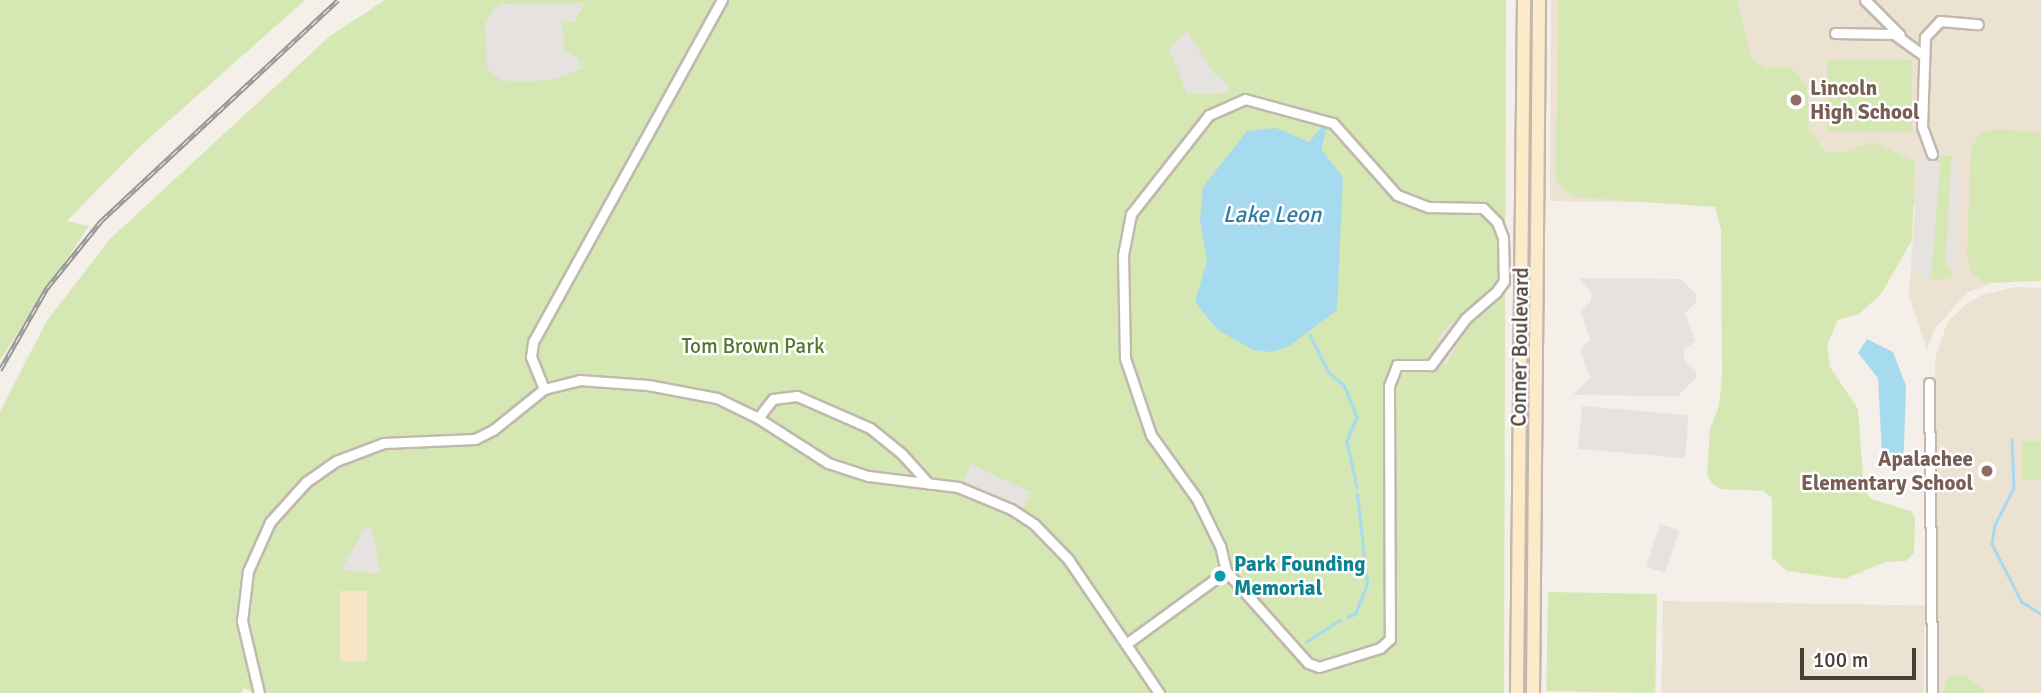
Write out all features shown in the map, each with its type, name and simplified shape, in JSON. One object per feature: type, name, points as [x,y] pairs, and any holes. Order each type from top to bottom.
[{"type":"main road","name":"Conner Boulevard","points":[[1517,693],[1524,0]]},
{"type":"main road","name":"Conner Boulevard","points":[[1533,693],[1539,0]]},
{"type":"main road","points":[[1520,394],[1535,394]]},
{"type":"street","points":[[544,389],[531,357],[533,342],[722,0]]},
{"type":"street","points":[[1865,0],[1923,55]]},
{"type":"street","points":[[1932,154],[1923,137],[1925,37],[1935,23],[1978,24]]},
{"type":"street","points":[[1835,33],[1900,36]]},
{"type":"street","points":[[1245,99],[1333,123],[1397,195],[1417,205],[1483,208],[1490,213],[1503,238],[1504,281],[1466,317],[1431,365],[1397,365],[1389,386],[1392,631],[1388,644],[1313,667],[1226,571],[1220,546],[1197,499],[1151,435],[1127,369],[1123,255],[1127,225],[1142,198],[1189,138],[1220,108],[1245,99]]},
{"type":"street","points":[[259,693],[244,638],[244,589],[260,539],[290,498],[323,468],[367,447],[401,440],[454,441],[484,435],[544,389],[579,380],[648,385],[717,398],[758,418],[828,463],[868,475],[971,491],[1034,524],[1068,559],[1156,689],[1166,693]]},
{"type":"street","points":[[1929,383],[1932,693]]},
{"type":"street","points":[[758,418],[773,399],[797,396],[870,428],[902,453],[929,484]]},
{"type":"street","points":[[1126,644],[1226,571]]},
{"type":"shaded area","name":"Lincoln High School","points":[[1551,0],[2041,0],[2041,280],[1996,282],[1968,292],[1935,328],[1927,350],[1909,296],[1915,206],[1550,201]]},
{"type":"shaded area","points":[[585,3],[575,21],[562,23],[565,50],[578,58],[582,69],[551,80],[515,82],[501,80],[487,69],[485,24],[493,9],[504,4]]},
{"type":"shaded area","points":[[1187,31],[1213,72],[1230,87],[1226,93],[1187,94],[1169,49]]},
{"type":"shaded area","points":[[1929,149],[1931,158],[1940,163],[1931,278],[1912,274],[1921,152]]},
{"type":"shaded area","points":[[1951,159],[1960,166],[1956,270],[1946,264]]},
{"type":"shaded area","points":[[1579,278],[1681,279],[1696,294],[1696,302],[1685,313],[1695,341],[1684,350],[1684,360],[1696,371],[1696,378],[1678,396],[1573,395],[1590,378],[1580,350],[1590,340],[1581,312],[1591,301],[1591,292]]},
{"type":"shaded area","points":[[1497,283],[1505,284],[1501,295],[1463,333],[1447,364],[1431,365],[1441,333]]},
{"type":"shaded area","name":"Apalachee Elementary School","points":[[2015,287],[2041,288],[2041,693],[1939,693],[1934,634],[1935,359],[1947,323],[1965,305],[1982,295]]},
{"type":"shaded area","points":[[1582,406],[1689,415],[1685,458],[1578,449]]},
{"type":"shaded area","points":[[971,464],[1031,492],[1023,509],[963,481]]},
{"type":"shaded area","points":[[1660,524],[1679,530],[1665,573],[1646,567]]},
{"type":"shaded area","points":[[367,525],[373,531],[380,574],[341,570]]},
{"type":"shaded area","points":[[1663,601],[1925,606],[1923,693],[1661,693]]},
{"type":"green space","points":[[0,0],[305,0],[136,150],[67,221],[89,226],[0,360]]},
{"type":"green space","name":"Tom Brown Park","points":[[385,0],[1506,0],[1504,693],[255,693],[244,688],[241,693],[0,693],[0,412],[46,322],[110,239],[330,36]]},
{"type":"green space","points":[[1558,0],[1737,0],[1751,59],[1766,68],[1790,67],[1807,85],[1809,130],[1825,152],[1844,152],[1873,142],[1915,161],[1912,240],[1881,294],[1859,314],[1838,320],[1827,345],[1830,367],[1858,409],[1864,489],[1871,499],[1911,511],[1915,518],[1914,553],[1906,561],[1886,562],[1844,579],[1787,571],[1772,558],[1772,498],[1763,491],[1720,489],[1712,483],[1707,474],[1710,429],[1719,406],[1722,376],[1721,230],[1715,207],[1575,197],[1561,187],[1556,179]]},
{"type":"green space","points":[[1827,60],[1912,60],[1912,132],[1827,132]]},
{"type":"green space","points":[[1994,129],[2041,133],[2041,281],[1985,283],[1972,273],[1967,255],[1971,151],[1978,135]]},
{"type":"green space","points":[[1951,156],[1957,164],[1952,160],[1946,264],[1953,275],[1939,280],[1931,278],[1940,163],[1934,160]]},
{"type":"green space","points":[[2022,441],[2041,441],[2041,480],[2022,480]]},
{"type":"green space","points":[[1548,592],[1657,594],[1655,693],[1546,691]]},
{"type":"green space","points":[[1954,675],[1964,675],[1988,693],[1944,693],[1945,680]]},
{"type":"sand","points":[[340,591],[367,591],[367,661],[340,661]]},
{"type":"water","name":"Lake Leon","points":[[1330,117],[1321,149],[1343,177],[1337,310],[1289,346],[1272,352],[1253,350],[1218,330],[1195,302],[1207,261],[1200,220],[1203,187],[1247,131],[1276,128],[1309,142]]},
{"type":"water","points":[[1867,339],[1893,352],[1906,386],[1903,456],[1893,459],[1882,454],[1878,378],[1858,353]]},
{"type":"waterway","points":[[1310,335],[1328,371],[1345,387],[1357,417],[1347,441],[1357,487]]},
{"type":"waterway","points":[[2012,439],[2014,488],[1995,525],[1992,544],[2022,602],[2041,614]]},
{"type":"waterway","points":[[1347,617],[1355,614],[1367,584],[1357,495]]},
{"type":"waterway","points":[[1306,642],[1340,620]]},
{"type":"railway","points":[[0,370],[47,288],[101,221],[338,0]]},
{"type":"place","name":"Lincoln High School","points":[[1796,100]]},
{"type":"place","name":"Apalachee Elementary School","points":[[1987,471]]},
{"type":"place","name":"Park Founding Memorial","points":[[1220,576]]}]
